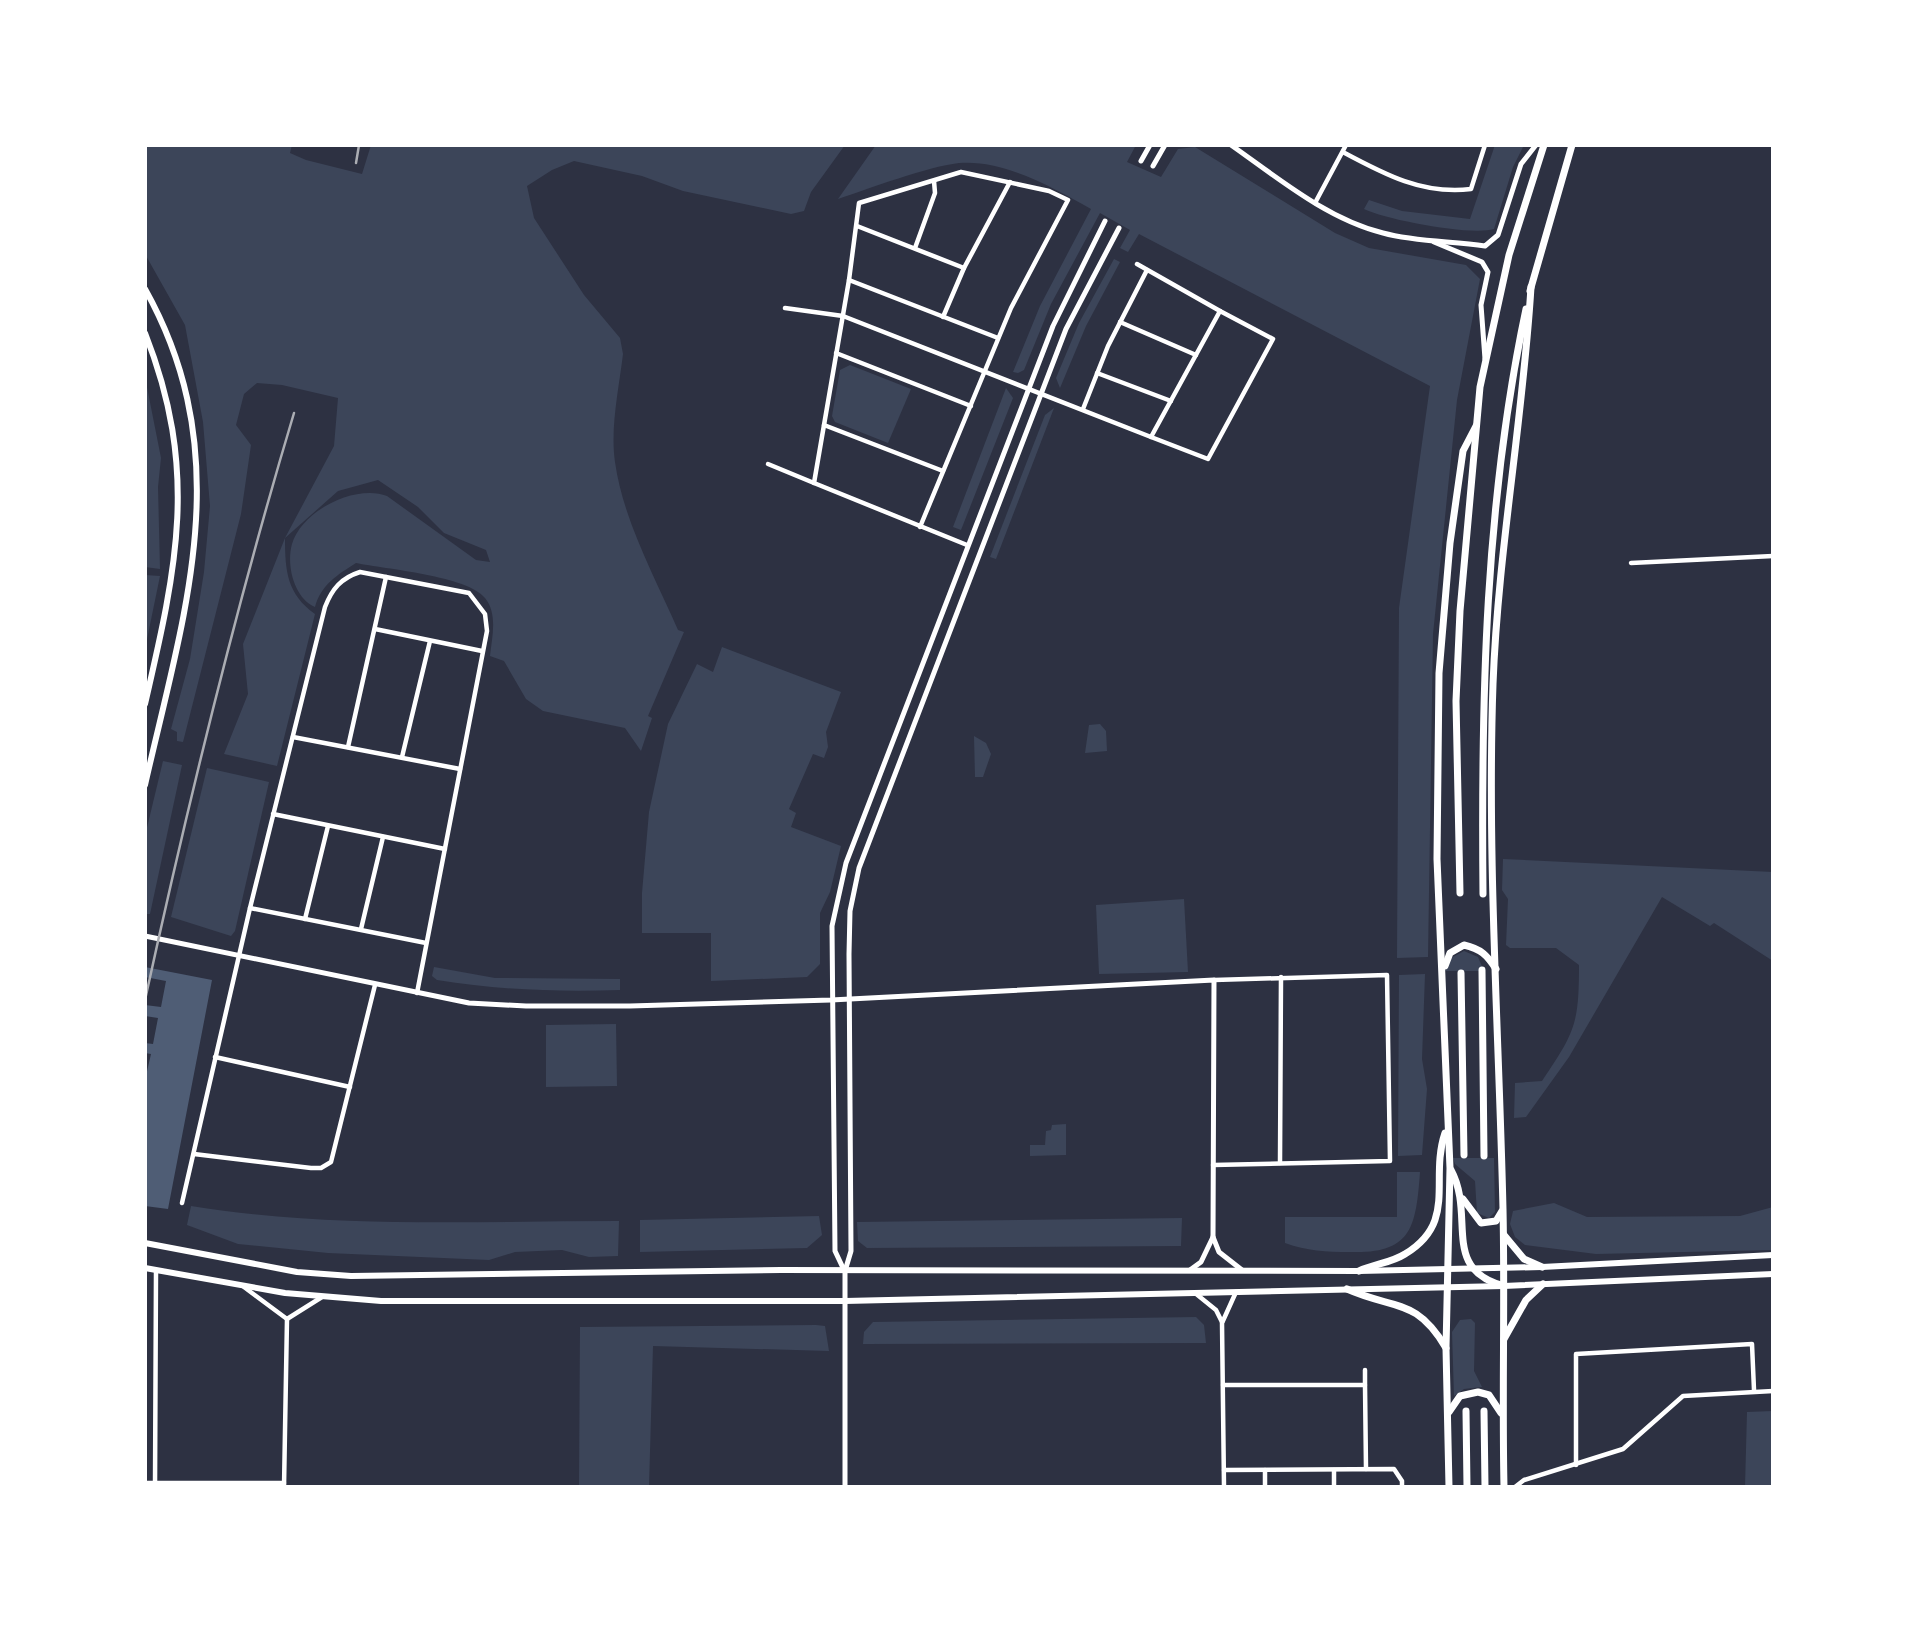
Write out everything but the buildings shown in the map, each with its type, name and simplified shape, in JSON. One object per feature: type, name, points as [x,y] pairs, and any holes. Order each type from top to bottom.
[{"type":"highway","points":[[1460,893],[1456,701],[1460,611],[1476,426],[1485,359],[1509,255],[1544,145]]},
{"type":"highway","points":[[1483,894],[1481,724],[1485,627],[1497,483],[1516,356],[1531,287],[1572,145]]},
{"type":"highway","points":[[1504,1487],[1504,1234],[1496,970],[1493,681],[1501,561],[1528,340],[1531,287]]},
{"type":"highway","points":[[1448,1487],[1446,1348],[1450,1168],[1437,859],[1438,673],[1450,543],[1463,451],[1476,426]]},
{"type":"highway","points":[[1443,970],[1450,953],[1464,945],[1477,948],[1488,956],[1496,970]]},
{"type":"highway","points":[[1482,970],[1484,1156]]},
{"type":"highway","points":[[1461,973],[1464,1155]]},
{"type":"highway","points":[[1359,1271],[1404,1255],[1433,1230],[1439,1210],[1441,1146],[1447,1129]]},
{"type":"highway","points":[[1450,1168],[1463,1198],[1481,1223],[1496,1221],[1503,1209]]},
{"type":"highway","points":[[1463,1198],[1463,1250],[1472,1268],[1491,1283],[1503,1286]]},
{"type":"highway","points":[[1504,1234],[1524,1259],[1542,1268]]},
{"type":"highway","points":[[1503,1340],[1526,1300],[1543,1284]]},
{"type":"highway","points":[[1347,1289],[1374,1301],[1405,1306],[1431,1325],[1446,1348]]},
{"type":"highway","points":[[1447,1416],[1460,1396],[1478,1392],[1489,1395],[1503,1417]]},
{"type":"highway","points":[[1466,1410],[1467,1487]]},
{"type":"highway","points":[[1484,1411],[1485,1487]]},
{"type":"main road","points":[[145,289],[176,359],[191,416],[199,474],[193,576],[145,785]]},
{"type":"main road","points":[[145,333],[162,375],[174,436],[180,517],[172,589],[145,704]]},
{"type":"main road","points":[[145,1243],[284,1270],[351,1276],[845,1271],[1359,1271],[1542,1268],[1773,1255]]},
{"type":"main road","points":[[145,1268],[244,1287],[381,1301],[845,1301],[1503,1286],[1773,1274]]},
{"type":"street","points":[[1142,161],[1150,145]]},
{"type":"street","points":[[1153,166],[1165,145]]},
{"type":"street","points":[[1231,145],[1315,203],[1357,225],[1385,234],[1485,246],[1498,236],[1521,164],[1536,145]]},
{"type":"street","points":[[1315,203],[1346,145]]},
{"type":"street","points":[[1343,152],[1394,180],[1425,188],[1462,190],[1471,189],[1485,145]]},
{"type":"street","points":[[814,484],[849,280],[859,203],[961,172],[1049,191],[1068,200],[1027,275],[998,338],[920,527]]},
{"type":"street","points":[[915,248],[935,193],[934,181]]},
{"type":"street","points":[[943,317],[964,268],[1010,181]]},
{"type":"street","points":[[845,1271],[835,1251],[831,1000],[832,926],[846,863],[1053,326],[1105,221]]},
{"type":"street","points":[[857,226],[964,268]]},
{"type":"street","points":[[845,1487],[845,1271],[851,1251],[850,911],[859,868],[1066,329],[1119,228]]},
{"type":"street","points":[[1424,239],[1463,252],[1482,262],[1488,272],[1481,305],[1485,359]]},
{"type":"street","points":[[785,308],[843,316],[1208,459],[1273,340],[1136,264]]},
{"type":"street","points":[[1083,409],[1120,322],[1147,270]]},
{"type":"street","points":[[849,280],[998,338]]},
{"type":"street","points":[[1151,437],[1220,311]]},
{"type":"street","points":[[1120,322],[1196,355]]},
{"type":"street","points":[[836,353],[971,406]]},
{"type":"street","points":[[1097,373],[1171,401]]},
{"type":"street","points":[[824,425],[943,471]]},
{"type":"street","points":[[768,464],[967,545]]},
{"type":"street","points":[[1630,563],[1773,556]]},
{"type":"street","points":[[181,1203],[273,814],[330,595],[348,575],[360,572],[469,593],[485,614],[487,631],[417,994]]},
{"type":"street","points":[[348,747],[386,577]]},
{"type":"street","points":[[375,629],[482,651]]},
{"type":"street","points":[[402,757],[430,641]]},
{"type":"street","points":[[293,737],[460,769]]},
{"type":"street","points":[[273,814],[445,849]]},
{"type":"street","points":[[305,919],[328,825]]},
{"type":"street","points":[[360,929],[383,837]]},
{"type":"street","points":[[250,908],[425,943]]},
{"type":"street","points":[[145,936],[469,1003],[574,1007],[831,1000],[1214,980],[1387,975],[1390,1161],[1213,1165]]},
{"type":"street","points":[[1280,1163],[1281,977]]},
{"type":"street","points":[[1214,980],[1213,1237],[1219,1252],[1242,1270]]},
{"type":"street","points":[[194,1154],[321,1168],[331,1162],[376,985]]},
{"type":"street","points":[[215,1057],[349,1087]]},
{"type":"street","points":[[1190,1270],[1201,1262],[1213,1237]]},
{"type":"street","points":[[155,1485],[156,1271]]},
{"type":"street","points":[[244,1287],[287,1319]]},
{"type":"street","points":[[1222,1323],[1236,1292]]},
{"type":"street","points":[[1195,1293],[1216,1310],[1222,1323],[1224,1487]]},
{"type":"street","points":[[287,1319],[322,1297]]},
{"type":"street","points":[[145,1483],[284,1485],[287,1319]]},
{"type":"street","points":[[1576,1465],[1576,1354],[1752,1344],[1754,1390]]},
{"type":"street","points":[[1365,1370],[1366,1469]]},
{"type":"street","points":[[1223,1385],[1365,1385]]},
{"type":"street","points":[[1515,1486],[1524,1480],[1623,1449],[1683,1396],[1773,1391]]},
{"type":"street","points":[[1334,1469],[1334,1487]]},
{"type":"street","points":[[1224,1470],[1394,1469],[1402,1481],[1402,1487]]},
{"type":"street","points":[[1265,1470],[1265,1487]]},
{"type":"shaded area","points":[[145,145],[292,145],[290,153],[306,160],[362,174],[371,145],[845,145],[811,192],[804,211],[791,214],[683,191],[642,176],[574,161],[552,170],[527,186],[534,218],[584,295],[620,338],[623,354],[614,436],[619,484],[641,548],[678,630],[684,632],[648,716],[652,718],[641,751],[625,728],[543,711],[526,699],[504,661],[490,656],[492,611],[485,598],[476,590],[444,579],[356,563],[336,576],[321,593],[315,607],[308,603],[293,580],[290,561],[292,544],[307,520],[318,511],[346,497],[374,493],[387,496],[476,560],[490,562],[486,550],[444,533],[418,507],[378,480],[338,491],[285,538],[334,446],[338,398],[282,385],[257,383],[244,394],[236,425],[251,445],[241,514],[183,742],[177,741],[177,732],[171,729],[190,659],[204,572],[210,506],[203,422],[185,325],[145,254]]},
{"type":"shaded area","points":[[876,145],[1136,145],[1127,162],[1161,177],[1178,149],[1195,147],[1335,233],[1369,248],[1466,265],[1480,279],[1457,400],[1433,634],[1428,957],[1397,958],[1399,608],[1430,386],[1139,234],[1128,252],[1120,248],[1130,230],[1100,213],[1051,304],[1024,370],[1013,372],[1040,306],[1091,209],[1028,177],[976,163],[959,163],[931,169],[838,199]]},
{"type":"shaded area","points":[[1495,145],[1524,145],[1513,167],[1494,229],[1483,231],[1429,226],[1364,209],[1369,200],[1402,211],[1470,219]]},
{"type":"shaded area","points":[[1114,259],[1120,262],[1086,326],[1060,388],[1056,378],[1079,323]]},
{"type":"shaded area","points":[[850,365],[911,389],[888,443],[835,422],[832,416],[840,370]]},
{"type":"shaded area","points":[[145,377],[161,458],[158,487],[160,569],[145,567]]},
{"type":"shaded area","points":[[1006,388],[1013,398],[961,530],[953,527]]},
{"type":"shaded area","points":[[1054,408],[996,559],[990,557],[1045,415]]},
{"type":"shaded area","points":[[285,538],[287,571],[293,590],[315,614],[277,766],[224,754],[248,694],[243,644]]},
{"type":"shaded area","points":[[145,575],[160,576],[145,649]]},
{"type":"shaded area","points":[[722,647],[841,692],[826,732],[828,747],[824,758],[813,754],[789,809],[796,813],[791,827],[841,846],[830,892],[820,913],[820,964],[807,977],[711,981],[711,933],[642,933],[642,893],[649,812],[668,724],[697,664],[713,672]]},
{"type":"shaded area","points":[[1100,724],[1106,731],[1107,751],[1085,753],[1089,725]]},
{"type":"shaded area","points":[[974,736],[986,743],[991,754],[983,777],[975,777]]},
{"type":"shaded area","points":[[163,761],[182,765],[150,914],[145,914],[145,836]]},
{"type":"shaded area","points":[[207,768],[269,782],[235,931],[231,936],[171,917]]},
{"type":"shaded area","points":[[1503,859],[1773,872],[1773,961],[1714,923],[1710,926],[1662,897],[1569,1057],[1526,1117],[1514,1118],[1515,1083],[1542,1081],[1573,1027],[1578,1001],[1579,965],[1556,948],[1510,948],[1506,945],[1508,899],[1502,890]]},
{"type":"shaded area","points":[[1184,899],[1188,972],[1099,974],[1096,905]]},
{"type":"shaded area","points":[[1464,951],[1478,957],[1484,971],[1445,971],[1451,958]]},
{"type":"shaded area","points":[[145,967],[212,980],[168,1209],[145,1206],[145,1080],[151,1054],[145,1053],[145,1043],[153,1044],[158,1018],[145,1016],[145,1005],[161,1007],[166,981],[145,977]]},
{"type":"shaded area","points":[[434,967],[495,978],[620,979],[620,990],[574,991],[483,986],[437,980],[432,976]]},
{"type":"shaded area","points":[[1425,974],[1422,1059],[1427,1089],[1422,1155],[1398,1156],[1399,975]]},
{"type":"shaded area","points":[[616,1024],[617,1086],[546,1087],[546,1025]]},
{"type":"shaded area","points":[[1066,1124],[1066,1155],[1030,1156],[1030,1145],[1045,1145],[1046,1131],[1051,1130],[1052,1125]]},
{"type":"shaded area","points":[[1453,1158],[1494,1158],[1495,1212],[1489,1218],[1477,1213],[1475,1181],[1455,1164]]},
{"type":"shaded area","points":[[1397,1172],[1420,1172],[1412,1222],[1407,1233],[1398,1242],[1387,1248],[1350,1252],[1301,1248],[1285,1243],[1285,1217],[1397,1217]]},
{"type":"shaded area","points":[[1554,1203],[1587,1217],[1740,1216],[1773,1207],[1773,1250],[1596,1254],[1525,1245],[1515,1237],[1510,1224],[1513,1211]]},
{"type":"shaded area","points":[[191,1206],[351,1221],[619,1221],[618,1256],[589,1257],[562,1250],[515,1252],[489,1260],[328,1253],[238,1244],[187,1225]]},
{"type":"shaded area","points":[[819,1216],[822,1235],[807,1248],[640,1252],[640,1220]]},
{"type":"shaded area","points":[[1182,1218],[1181,1246],[867,1248],[858,1241],[857,1222]]},
{"type":"shaded area","points":[[1196,1317],[1204,1325],[1206,1343],[863,1344],[864,1332],[873,1322]]},
{"type":"shaded area","points":[[1471,1319],[1475,1323],[1474,1371],[1482,1387],[1464,1389],[1454,1396],[1452,1332],[1460,1320]]},
{"type":"shaded area","points":[[825,1326],[829,1351],[653,1346],[649,1487],[579,1487],[580,1327]]},
{"type":"shaded area","points":[[1773,1411],[1773,1487],[1745,1487],[1747,1412]]},
{"type":"railway","points":[[356,163],[359,145]]},
{"type":"railway","points":[[145,1000],[214,705],[252,558],[294,413]]}]
